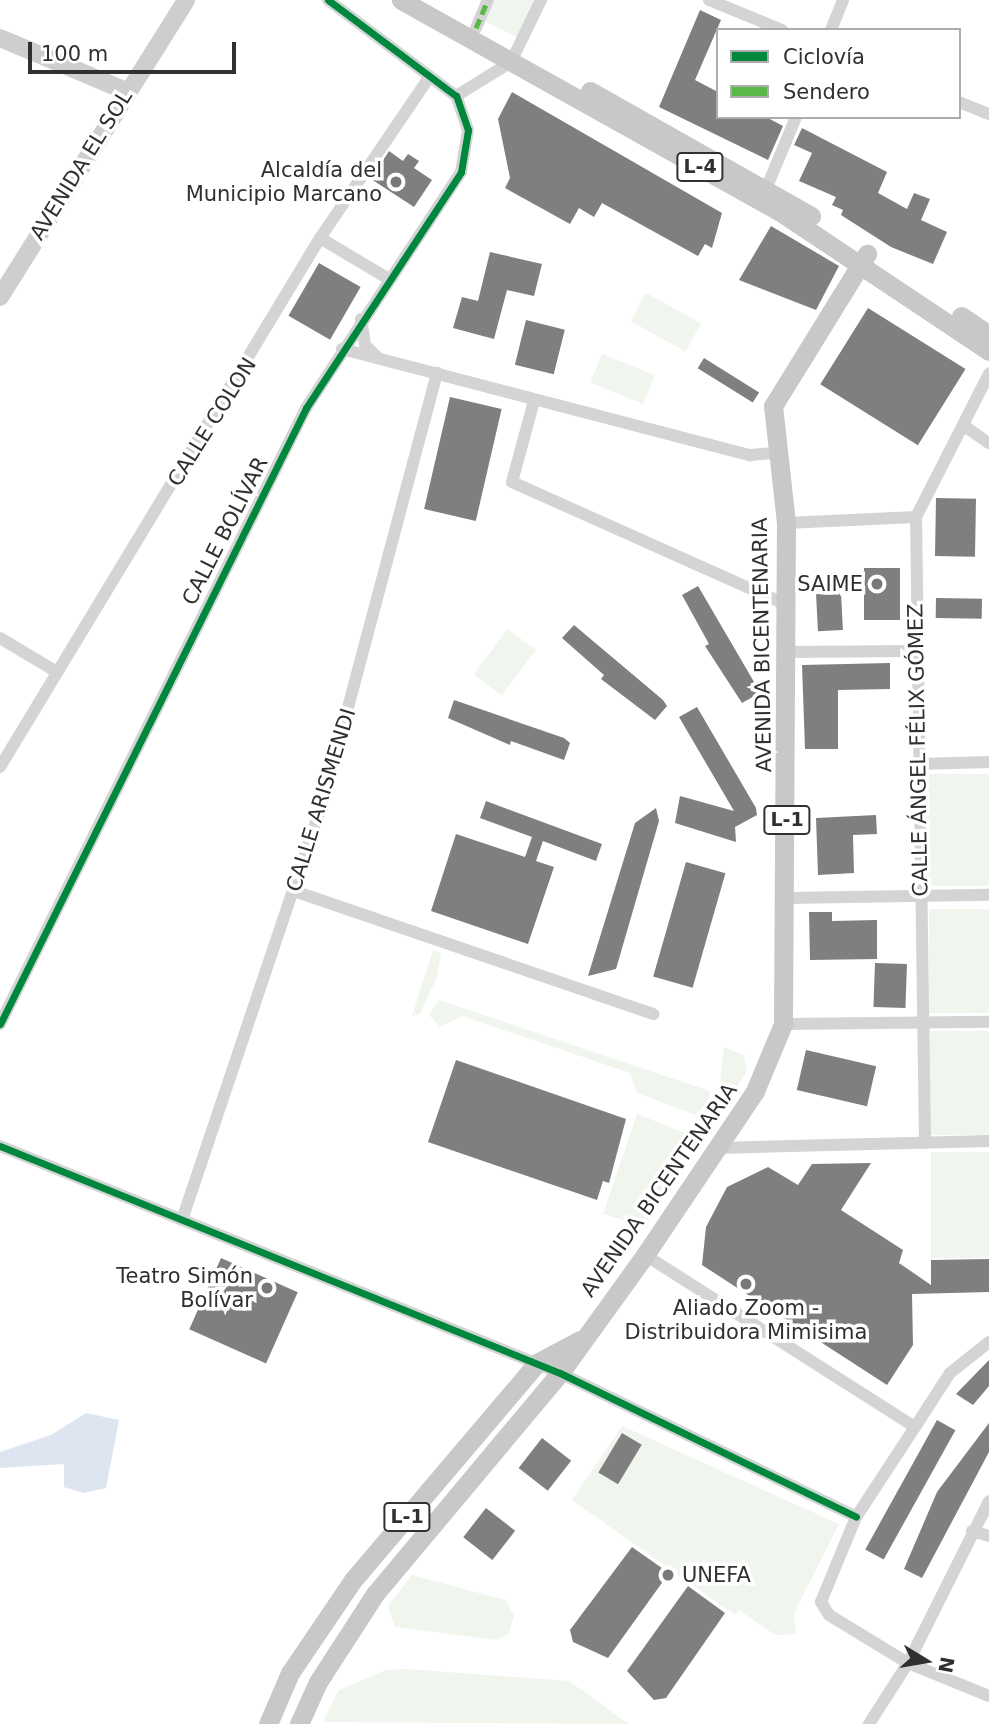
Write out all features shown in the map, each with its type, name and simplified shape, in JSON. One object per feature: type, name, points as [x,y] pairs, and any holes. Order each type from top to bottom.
[{"type":"main road","name":"L-4","points":[[401,0],[514,56],[763,195],[989,335]]},
{"type":"main road","name":"L-4","points":[[426,0],[476,28],[514,56]]},
{"type":"main road","name":"L-4","points":[[863,259],[989,351]]},
{"type":"main road","name":"AVENIDA BICENTENARIA","points":[[299,1724],[317,1682],[374,1594],[560,1373],[581,1339],[645,1255],[755,1091],[783,1024],[788,898],[786,523],[774,453],[772,406],[863,259]]},
{"type":"main road","name":"AVENIDA BICENTENARIA","points":[[268,1724],[290,1673],[353,1580],[537,1363],[581,1339]]},
{"type":"street","name":"AVENIDA EL SOL","points":[[0,297],[126,91],[186,0]]},
{"type":"street","points":[[328,0],[428,79],[456,96],[514,56],[541,0]]},
{"type":"street","points":[[476,28],[488,0]]},
{"type":"street","points":[[709,0],[777,28]]},
{"type":"street","points":[[832,28],[843,0]]},
{"type":"street","points":[[1,41],[126,91]]},
{"type":"street","name":"CALLE COLON","points":[[0,767],[320,238],[428,79]]},
{"type":"street","name":"CALLE BOLÍVAR","points":[[0,1024],[271,476],[342,349],[387,278],[461,172],[468,130],[456,96]]},
{"type":"street","points":[[961,103],[989,114]]},
{"type":"street","points":[[763,195],[795,119]]},
{"type":"street","points":[[320,238],[387,278]]},
{"type":"street","points":[[361,319],[365,345],[376,356]]},
{"type":"street","points":[[342,349],[750,455],[774,453]]},
{"type":"street","name":"CALLE ARISMENDI","points":[[182,1220],[294,891],[437,373]]},
{"type":"street","name":"CALLE ÁNGEL FÉLIX GÓMEZ","points":[[925,1143],[915,651],[916,517],[989,374]]},
{"type":"street","points":[[534,401],[512,482],[785,604]]},
{"type":"street","points":[[963,425],[989,443]]},
{"type":"street","points":[[786,523],[916,517]]},
{"type":"street","points":[[0,638],[57,672]]},
{"type":"street","points":[[785,652],[915,651]]},
{"type":"street","points":[[918,764],[989,762]]},
{"type":"street","points":[[294,891],[654,1014]]},
{"type":"street","points":[[788,898],[989,895]]},
{"type":"street","points":[[783,1024],[989,1022]]},
{"type":"street","points":[[718,1148],[989,1141]]},
{"type":"street","points":[[0,1146],[537,1363],[856,1517]]},
{"type":"street","points":[[645,1255],[915,1427]]},
{"type":"street","points":[[989,1342],[950,1373],[856,1517],[821,1602],[829,1615],[908,1663],[989,1696]]},
{"type":"street","points":[[869,1724],[908,1663],[989,1501]]},
{"type":"street","points":[[972,1531],[989,1536]]},
{"type":"shaded area","points":[[491,0],[535,0],[517,37],[482,20]]},
{"type":"shaded area","points":[[646,293],[701,324],[686,352],[630,321]]},
{"type":"shaded area","points":[[602,354],[655,375],[643,404],[590,383]]},
{"type":"shaded area","points":[[508,629],[536,650],[502,696],[474,675]]},
{"type":"shaded area","points":[[928,774],[989,774],[989,886],[928,886]]},
{"type":"shaded area","points":[[929,909],[989,909],[989,1013],[929,1013]]},
{"type":"shaded area","points":[[433,950],[441,953],[437,977],[420,1014],[412,1016]]},
{"type":"shaded area","points":[[439,1000],[710,1091],[708,1101],[696,1115],[637,1093],[630,1073],[462,1016],[440,1027],[429,1015]]},
{"type":"shaded area","points":[[929,1031],[989,1031],[989,1135],[929,1135]]},
{"type":"shaded area","points":[[724,1047],[744,1055],[747,1071],[716,1119]]},
{"type":"shaded area","points":[[637,1114],[698,1138],[647,1227],[603,1214]]},
{"type":"shaded area","points":[[931,1152],[989,1152],[989,1258],[931,1258]]},
{"type":"shaded area","points":[[86,1413],[119,1420],[106,1488],[83,1493],[64,1487],[64,1464],[0,1468],[0,1452],[51,1435]]},
{"type":"shaded area","points":[[622,1426],[839,1524],[794,1613],[796,1634],[775,1635],[739,1610],[735,1615],[572,1500]]},
{"type":"shaded area","points":[[412,1575],[505,1600],[514,1615],[509,1634],[496,1640],[395,1627],[388,1606]]},
{"type":"shaded area","points":[[407,1669],[569,1681],[629,1724],[323,1722],[338,1691],[386,1670]]},
{"type":"building","points":[[700,10],[721,20],[695,80],[716,91],[716,119],[770,119],[783,126],[768,160],[659,107]]},
{"type":"building","points":[[512,92],[722,213],[712,248],[705,244],[698,256],[602,203],[594,217],[579,208],[570,224],[505,188],[510,178],[498,119]]},
{"type":"building","points":[[802,128],[887,172],[878,193],[907,209],[914,193],[930,199],[921,220],[947,232],[933,264],[891,247],[841,215],[843,210],[832,205],[836,197],[799,181],[812,153],[794,145]]},
{"type":"building","points":[[389,151],[403,161],[408,154],[419,161],[414,168],[432,180],[414,207],[371,179]]},
{"type":"building","points":[[771,226],[839,266],[816,310],[739,280]]},
{"type":"building","points":[[490,252],[542,264],[534,296],[507,290],[494,339],[453,328],[462,297],[478,301]]},
{"type":"building","points":[[319,263],[361,287],[330,340],[288,316]]},
{"type":"building","points":[[868,308],[966,369],[918,445],[820,384]]},
{"type":"building","points":[[526,320],[565,330],[554,374],[515,365]]},
{"type":"building","points":[[704,358],[759,392],[753,403],[698,368]]},
{"type":"building","points":[[450,397],[502,409],[476,521],[424,509]]},
{"type":"building","points":[[936,498],[976,499],[975,557],[935,556]]},
{"type":"building","points":[[864,568],[900,568],[900,620],[864,620]]},
{"type":"building","points":[[698,586],[757,687],[758,694],[742,703],[705,646],[709,644],[682,595]]},
{"type":"building","points":[[841,593],[843,630],[818,631],[816,594]]},
{"type":"building","points":[[936,598],[982,599],[982,619],[936,618]]},
{"type":"building","points":[[574,625],[663,700],[667,706],[655,720],[601,679],[604,675],[562,638]]},
{"type":"building","points":[[890,663],[890,689],[838,690],[838,749],[805,749],[802,665]]},
{"type":"building","points":[[454,700],[564,738],[570,743],[564,760],[511,741],[510,745],[448,718]]},
{"type":"building","points":[[697,707],[756,808],[757,815],[735,827],[736,842],[675,823],[680,796],[734,811],[679,717]]},
{"type":"building","points":[[486,801],[602,844],[596,861],[543,841],[536,861],[554,867],[528,944],[431,911],[456,834],[525,857],[532,837],[480,818]]},
{"type":"building","points":[[656,808],[659,821],[616,969],[588,976],[635,823]]},
{"type":"building","points":[[876,815],[877,834],[853,835],[854,873],[818,875],[816,818]]},
{"type":"building","points":[[686,862],[725,873],[693,988],[653,976]]},
{"type":"building","points":[[809,912],[832,912],[832,921],[877,920],[877,959],[810,960]]},
{"type":"building","points":[[875,963],[907,964],[905,1008],[873,1007]]},
{"type":"building","points":[[806,1050],[876,1066],[867,1106],[797,1090]]},
{"type":"building","points":[[456,1060],[626,1119],[609,1183],[603,1181],[597,1200],[428,1142]]},
{"type":"building","points":[[871,1163],[841,1210],[903,1250],[899,1263],[931,1285],[931,1260],[989,1259],[989,1292],[912,1294],[913,1345],[887,1385],[702,1265],[706,1227],[727,1187],[768,1167],[798,1185],[812,1164]]},
{"type":"building","points":[[221,1258],[298,1292],[266,1363],[189,1329]]},
{"type":"building","points":[[989,1360],[989,1386],[973,1405],[956,1394]]},
{"type":"building","points":[[937,1420],[955,1430],[884,1560],[865,1549]]},
{"type":"building","points":[[989,1423],[989,1452],[922,1578],[904,1569],[937,1492]]},
{"type":"building","points":[[622,1433],[642,1445],[618,1484],[598,1472]]},
{"type":"building","points":[[542,1438],[571,1461],[548,1491],[519,1468]]},
{"type":"building","points":[[486,1508],[515,1531],[492,1560],[463,1537]]},
{"type":"building","points":[[632,1547],[669,1573],[608,1658],[573,1642],[570,1630]]},
{"type":"building","points":[[688,1586],[725,1613],[666,1698],[654,1700],[627,1671]]},
{"type":"marked path","points":[[476,28],[488,0]]},
{"type":"cycle path","points":[[0,1024],[306,408],[461,172],[468,130],[456,96],[328,0]]},
{"type":"cycle path","points":[[0,1146],[560,1373],[856,1517]]},
{"type":"place","name":"Alcaldía del Municipio Marcano","points":[[396,182]]},
{"type":"place","name":"SAIME","points":[[877,584]]},
{"type":"place","name":"Aliado Zoom - Distribuidora Mimisima","points":[[746,1284]]},
{"type":"place","name":"Teatro Simón Bolívar","points":[[267,1288]]},
{"type":"place","name":"UNEFA","points":[[668,1575]]}]
